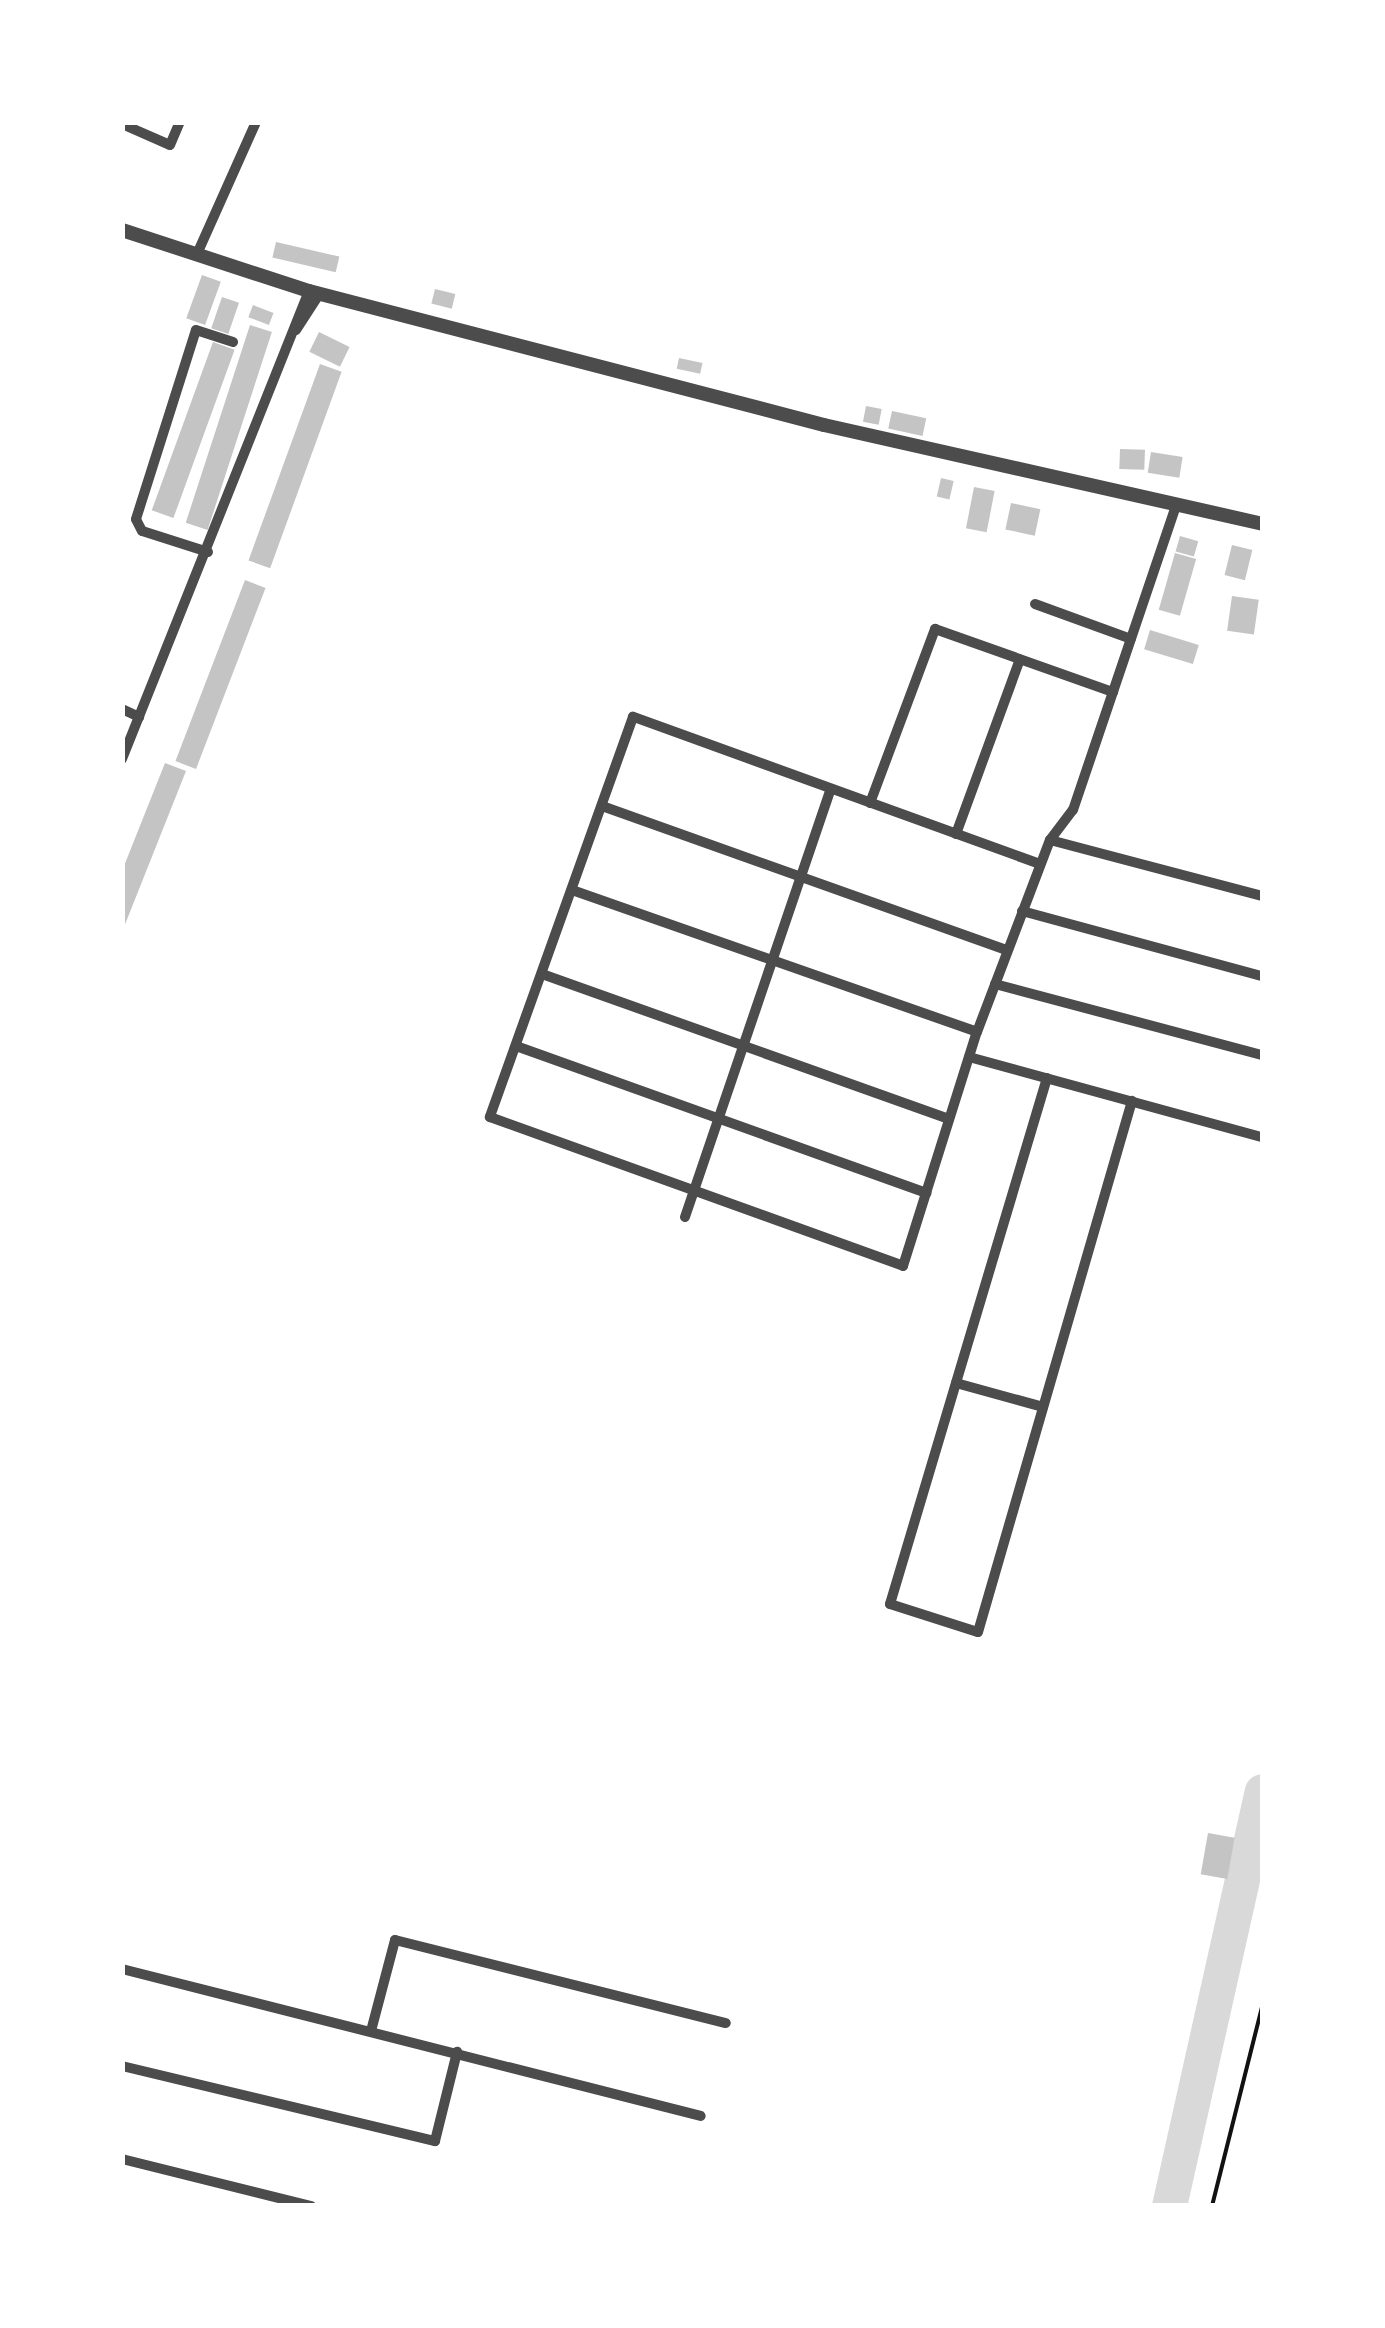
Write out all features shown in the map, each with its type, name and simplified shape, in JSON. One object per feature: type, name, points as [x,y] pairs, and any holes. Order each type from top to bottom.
[{"type":"street","points":[[122,124],[170,145],[180,122]]},
{"type":"street","points":[[197,254],[256,122]]},
{"type":"street","points":[[122,230],[314,292],[824,425],[1262,524]]},
{"type":"street","points":[[122,759],[314,292]]},
{"type":"street","points":[[208,552],[142,531],[136,519],[196,330],[234,342]]},
{"type":"street","points":[[1040,864],[633,717],[490,1118],[903,1266],[977,1032],[1050,840],[1073,810],[1176,506]]},
{"type":"street","points":[[1035,604],[1131,639]]},
{"type":"street","points":[[870,803],[935,629],[1113,692]]},
{"type":"street","points":[[956,834],[1020,659]]},
{"type":"street","points":[[122,709],[140,717]]},
{"type":"street","points":[[685,1217],[831,788]]},
{"type":"street","points":[[602,806],[1008,950]]},
{"type":"street","points":[[1050,840],[1262,896]]},
{"type":"street","points":[[572,890],[977,1032]]},
{"type":"street","points":[[1022,911],[1262,976]]},
{"type":"street","points":[[542,974],[950,1119]]},
{"type":"street","points":[[995,984],[1262,1055]]},
{"type":"street","points":[[516,1046],[926,1193]]},
{"type":"street","points":[[969,1056],[1262,1137]]},
{"type":"street","points":[[1047,1078],[890,1604],[978,1632],[1132,1101]]},
{"type":"street","points":[[956,1383],[1043,1406]]},
{"type":"street","points":[[371,2031],[395,1940],[726,2023]]},
{"type":"street","points":[[122,1969],[701,2116]]},
{"type":"street","points":[[122,2066],[435,2142],[456,2052]]},
{"type":"street","points":[[122,2159],[311,2206]]},
{"type":"path","points":[[1212,2206],[1262,2007]]},
{"type":"building","points":[[276,242],[339,257],[336,272],[272,258]]},
{"type":"building","points":[[202,275],[221,282],[205,325],[186,318]]},
{"type":"building","points":[[435,289],[455,294],[452,309],[431,304]]},
{"type":"building","points":[[222,297],[239,303],[228,334],[211,328]]},
{"type":"building","points":[[253,305],[274,313],[269,325],[248,317]]},
{"type":"building","points":[[250,325],[272,332],[208,530],[186,523]]},
{"type":"building","points":[[319,332],[350,347],[340,367],[309,352]]},
{"type":"building","points":[[213,342],[235,350],[173,518],[152,510]]},
{"type":"building","points":[[679,358],[702,363],[700,374],[677,369]]},
{"type":"building","points":[[320,364],[342,372],[270,568],[249,560]]},
{"type":"building","points":[[866,406],[882,409],[879,425],[863,422]]},
{"type":"building","points":[[892,411],[926,418],[922,436],[888,429]]},
{"type":"building","points":[[1120,449],[1145,450],[1144,470],[1119,469]]},
{"type":"building","points":[[1151,452],[1183,457],[1179,478],[1148,473]]},
{"type":"building","points":[[941,478],[954,481],[949,499],[937,497]]},
{"type":"building","points":[[974,487],[995,491],[987,532],[966,528]]},
{"type":"building","points":[[1011,503],[1040,509],[1035,536],[1005,529]]},
{"type":"building","points":[[1180,536],[1198,541],[1194,557],[1176,551]]},
{"type":"building","points":[[1232,545],[1252,550],[1245,580],[1225,575]]},
{"type":"building","points":[[1175,553],[1196,559],[1180,616],[1159,610]]},
{"type":"building","points":[[245,580],[266,588],[196,769],[175,761]]},
{"type":"building","points":[[1232,596],[1259,600],[1254,634],[1227,631]]},
{"type":"building","points":[[1150,630],[1199,645],[1193,664],[1144,649]]},
{"type":"building","points":[[165,763],[186,771],[122,932],[122,871]]},
{"type":"building","points":[[1208,1833],[1235,1838],[1227,1879],[1201,1874]]},
{"type":"waterway","points":[[1169,2206],[1262,1791]]}]
